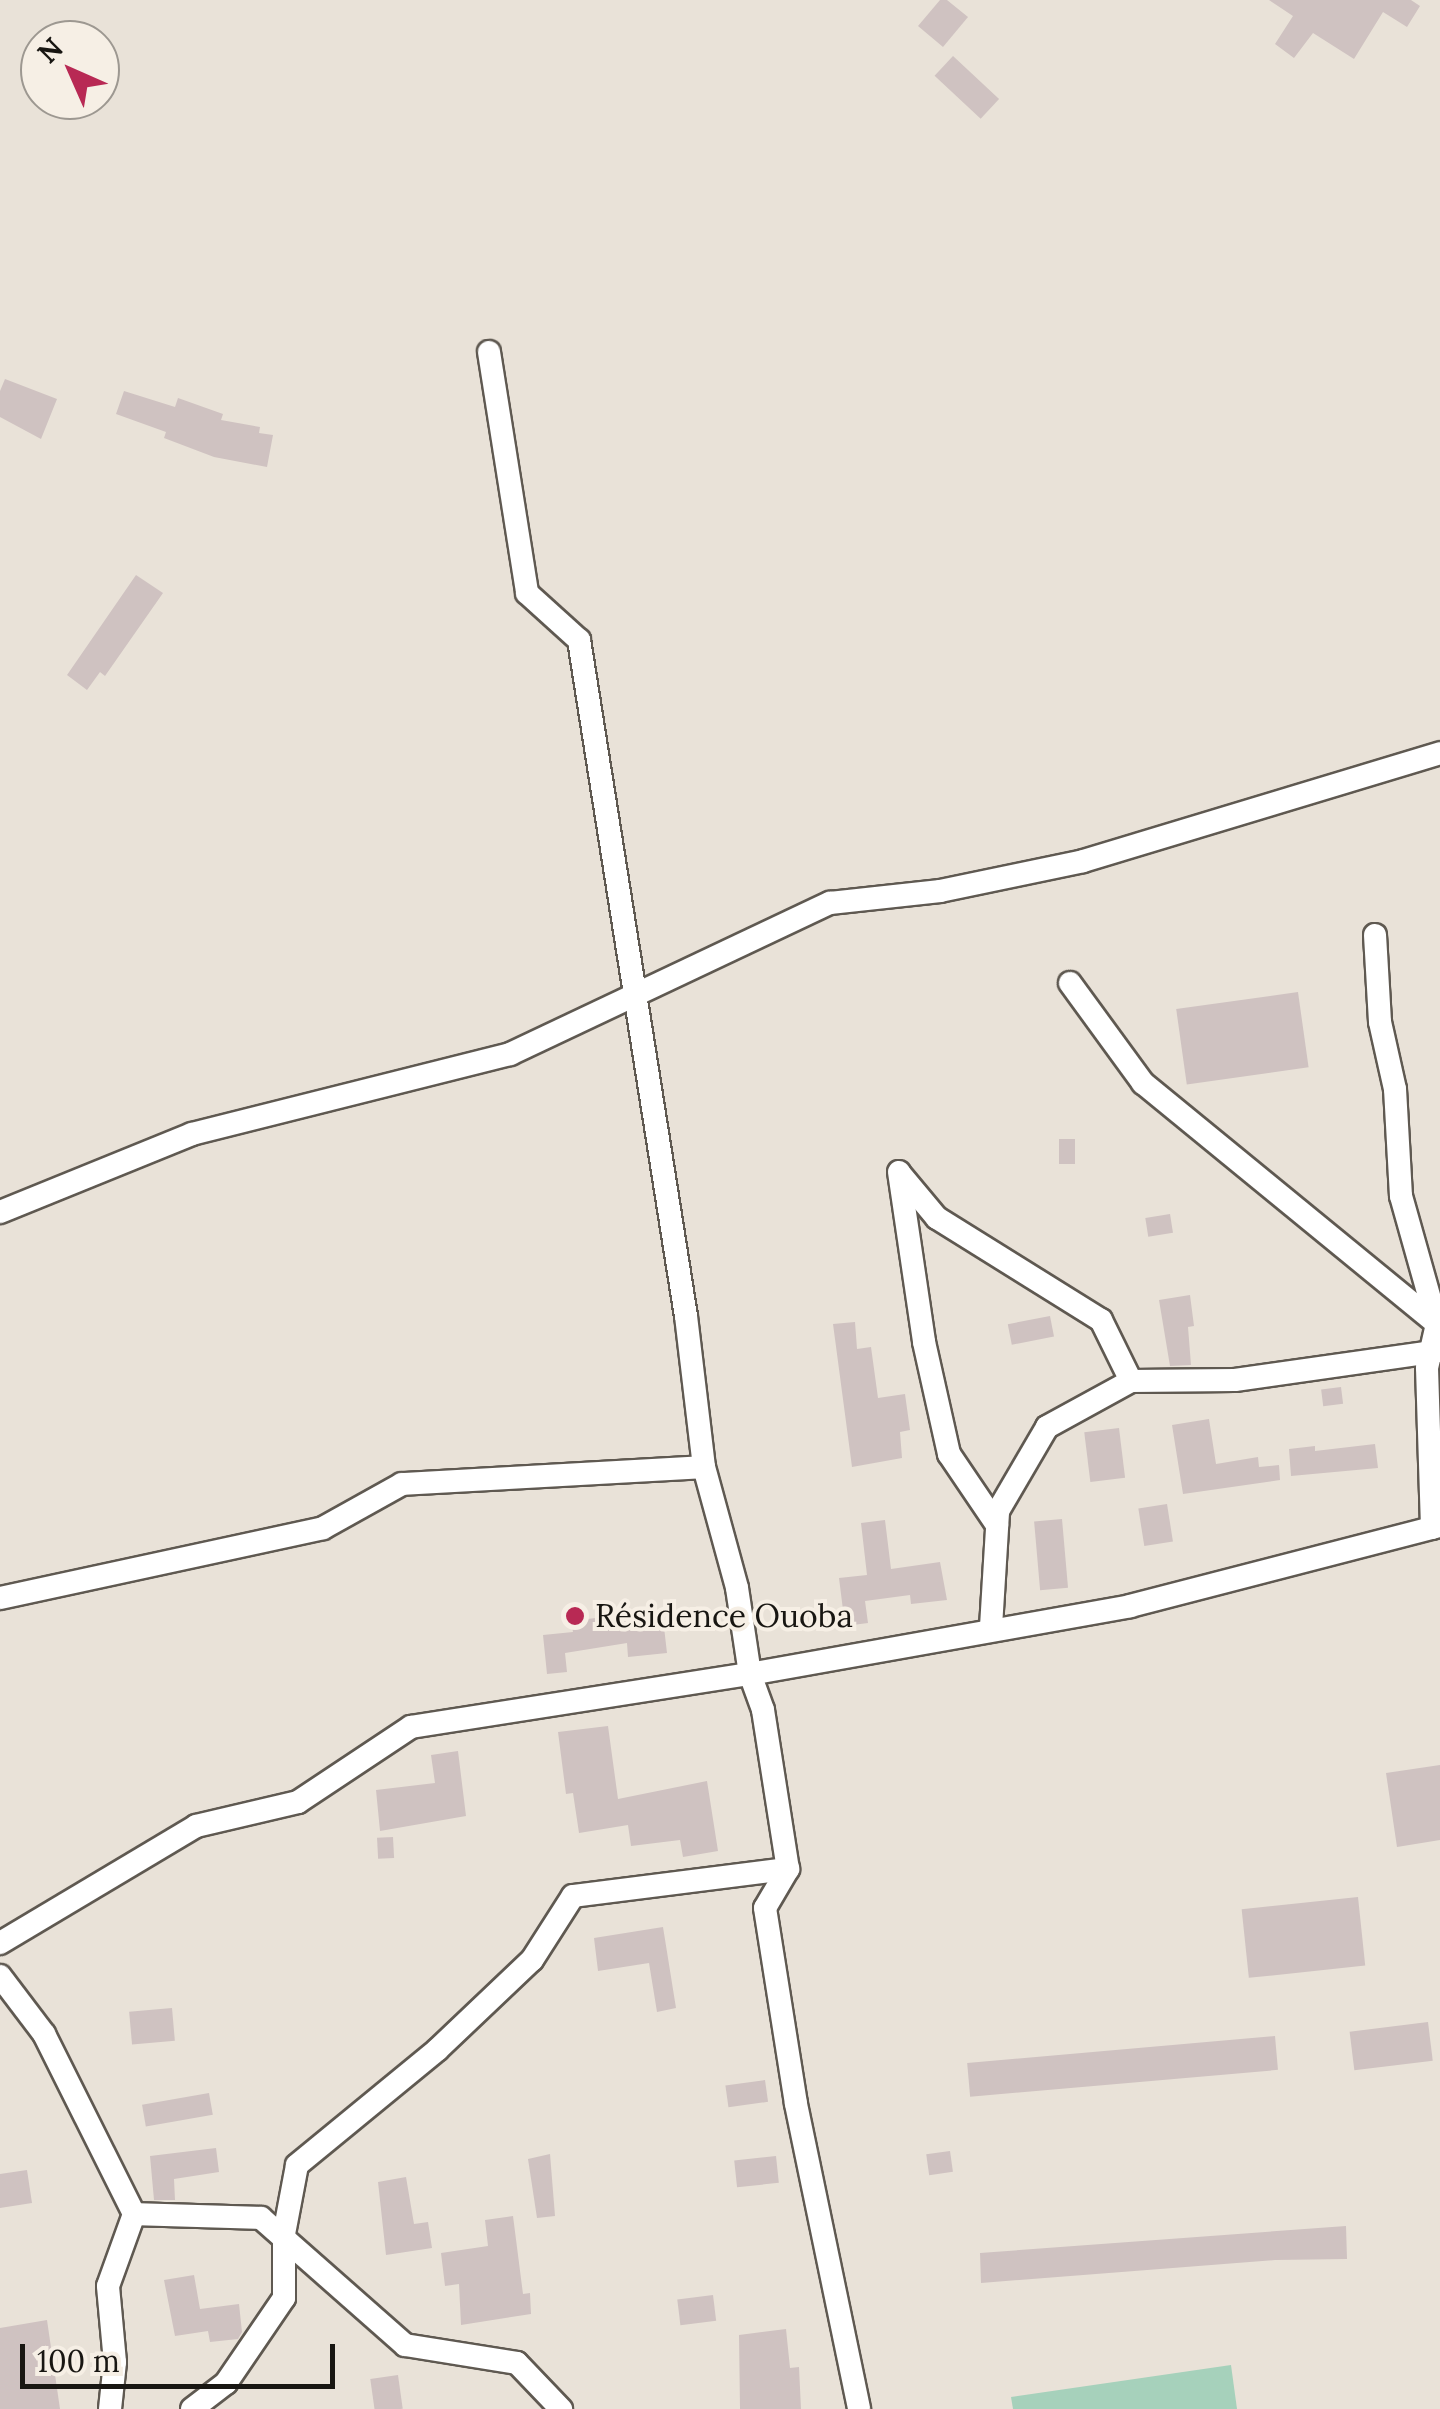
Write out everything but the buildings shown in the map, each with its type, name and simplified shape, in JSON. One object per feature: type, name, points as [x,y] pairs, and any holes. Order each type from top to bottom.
[{"type":"street","points":[[489,352],[527,593],[579,640],[686,1316],[704,1467],[736,1588],[750,1674],[764,1710],[788,1869],[766,1908],[796,2104],[859,2409]]},
{"type":"street","points":[[0,1212],[192,1134],[510,1054],[830,903],[940,891],[1084,861],[1440,753]]},
{"type":"street","points":[[0,1943],[196,1826],[298,1802],[411,1727],[750,1674],[1130,1606],[1436,1527],[1438,1325],[1401,1196],[1396,1089],[1380,1022],[1375,935]]},
{"type":"street","points":[[1070,983],[1142,1084],[1438,1325]]},
{"type":"street","points":[[997,1524],[949,1454],[924,1342],[899,1172],[937,1218],[1101,1320],[1131,1381]]},
{"type":"street","points":[[991,1628],[998,1512],[1047,1427],[1131,1381],[1235,1380],[1435,1352]]},
{"type":"street","points":[[0,1598],[323,1528],[402,1484],[704,1467]]},
{"type":"street","points":[[192,2409],[226,2383],[284,2298],[284,2234],[297,2165],[437,2050],[532,1960],[573,1896],[788,1869]]},
{"type":"street","points":[[0,1976],[44,2034],[134,2214],[108,2286],[115,2362],[110,2409]]},
{"type":"street","points":[[134,2214],[261,2218],[284,2234],[405,2346],[516,2363],[561,2409]]},
{"type":"green space","points":[[1231,2365],[1237,2409],[1013,2409],[1011,2397]]},
{"type":"place","name":"Résidence Ouoba","points":[[575,1616]]}]
